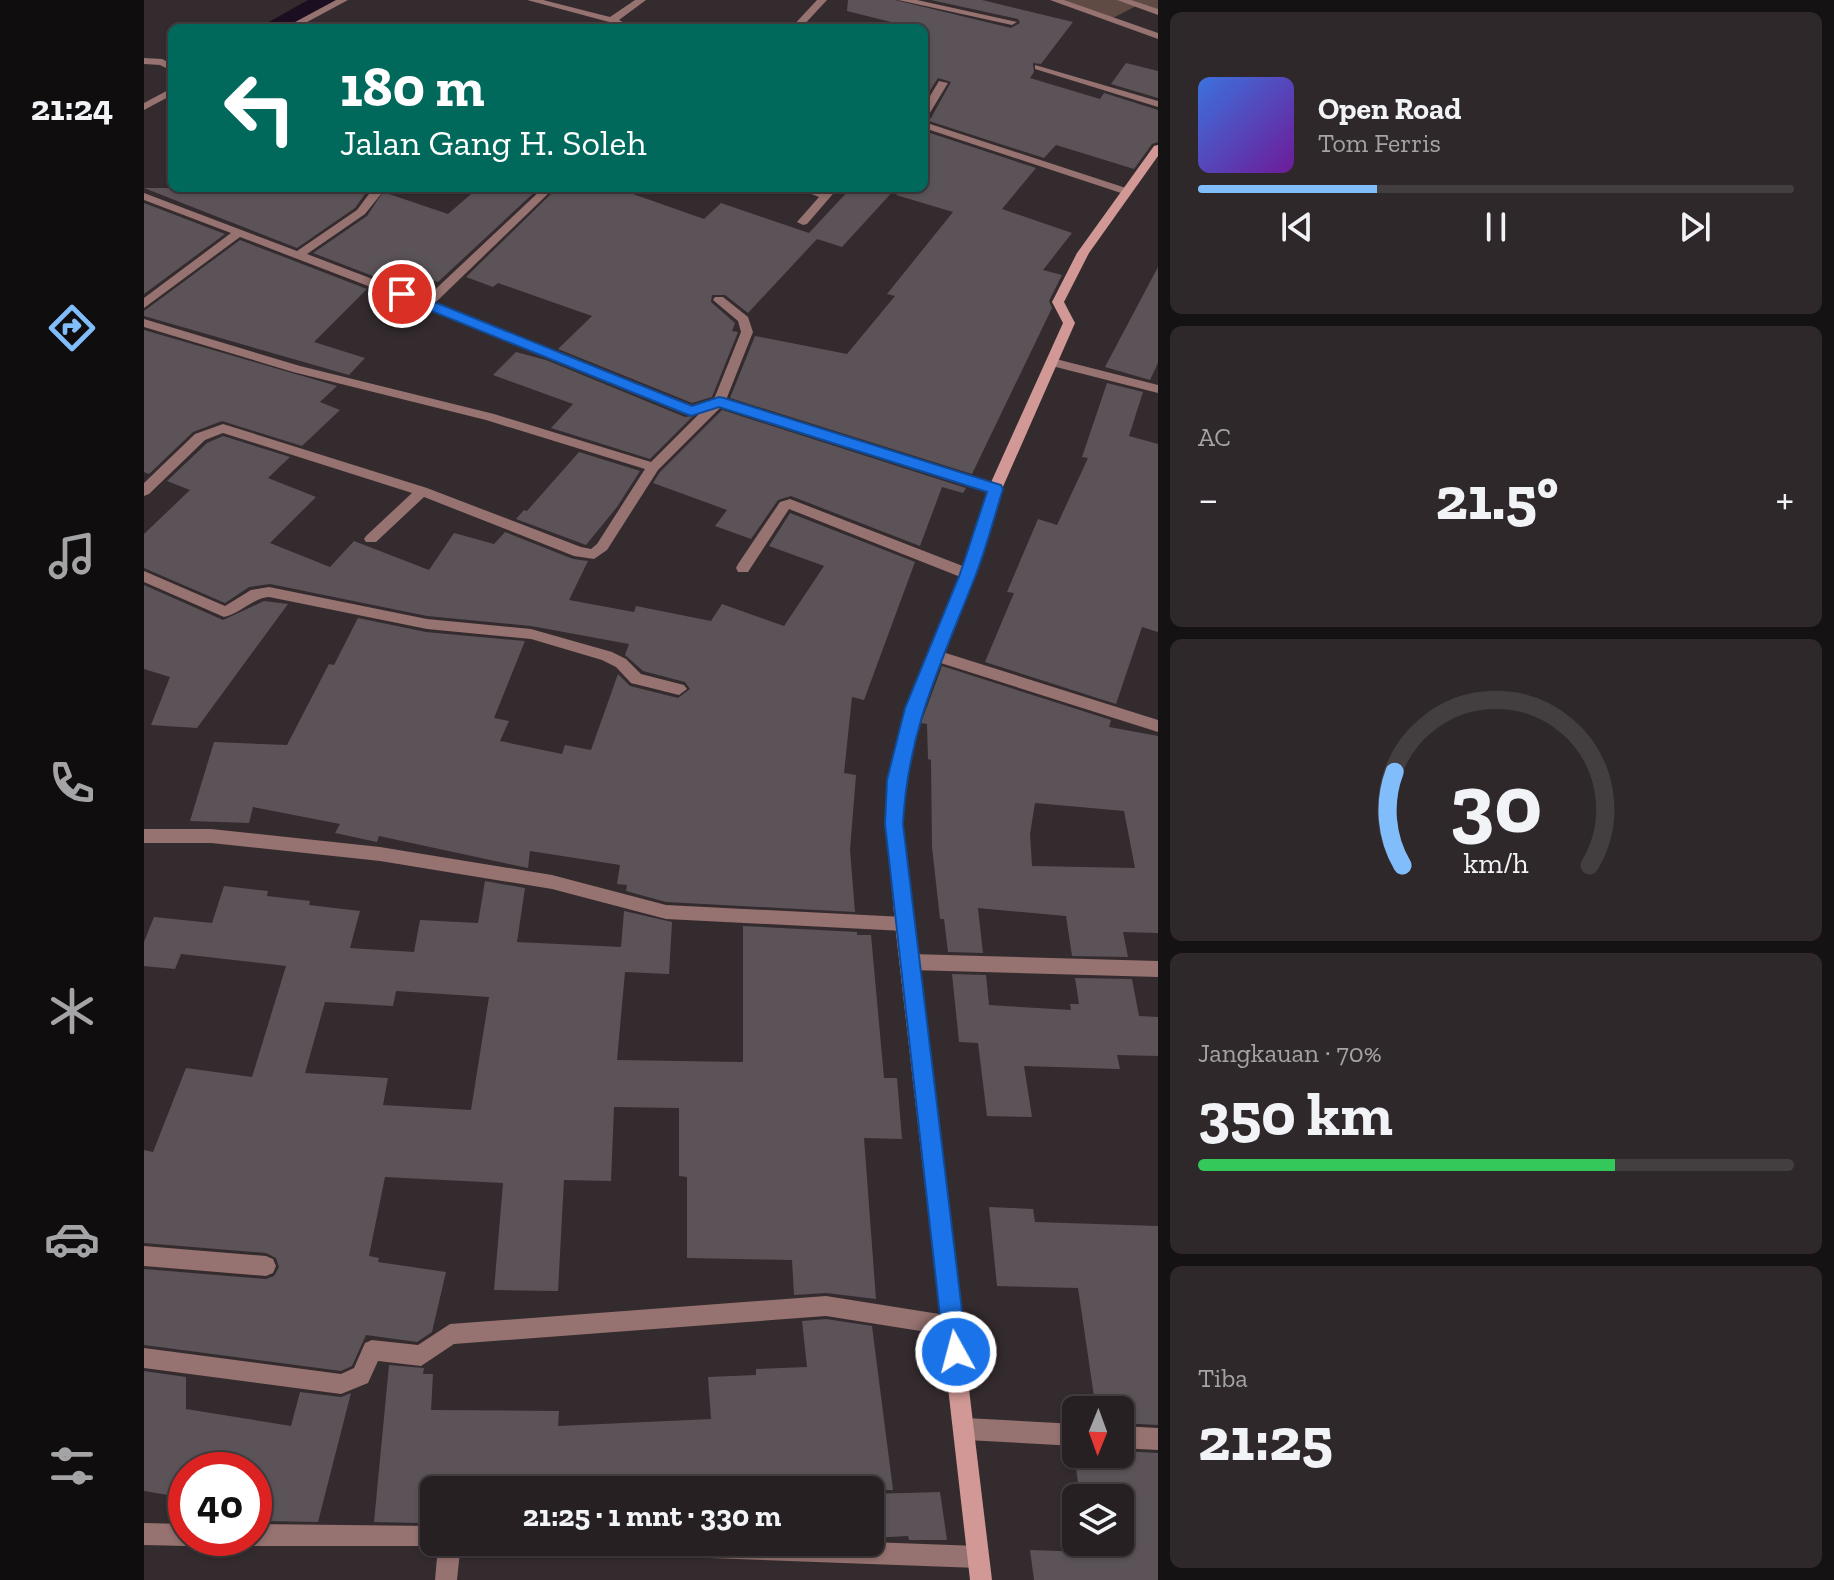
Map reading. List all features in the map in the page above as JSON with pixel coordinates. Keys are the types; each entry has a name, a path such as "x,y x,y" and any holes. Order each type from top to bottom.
{"street":[{"path":"297,24 343,0"},
{"path":"532,0 620,24"},
{"path":"612,20 641,0"},
{"path":"800,24 822,0"},
{"path":"903,0 1012,22"},
{"path":"1055,0 1158,36"},
{"path":"1122,0 1158,12"},
{"path":"1109,20 1138,5"},
{"path":"144,61 162,62 168,66"},
{"path":"1039,67 1158,104"},
{"path":"928,107 943,83"},
{"path":"144,107 168,93"},
{"path":"928,126 1125,191"},
{"path":"981,1580 966,1429 904,924 894,824 896,780 914,708 968,574 995,489 1069,323 1058,302 1083,253 1158,148"},
{"path":"300,254 361,212 374,192"},
{"path":"427,304 545,192"},
{"path":"803,222 830,192"},
{"path":"144,196 300,254 691,411 719,402 995,489"},
{"path":"144,304 239,232"},
{"path":"144,491 200,437 223,428 422,491 588,555 602,547 653,467 719,402 747,332 744,320 719,300"},
{"path":"144,323 297,369 489,417 653,467"},
{"path":"1052,362 1158,389"},
{"path":"371,539 422,491"},
{"path":"743,568 785,505 790,504 968,574"},
{"path":"144,576 224,612 235,610 261,591 427,624 531,634 607,656 621,663 636,679 679,689"},
{"path":"933,655 1158,726"},
{"path":"144,836 211,836 380,854 552,882 666,912 904,924"},
{"path":"911,962 1158,969"},
{"path":"144,1256 266,1266"},
{"path":"144,1358 341,1384 361,1376 372,1350 421,1356 450,1334 826,1306 952,1326"},
{"path":"966,1429 1062,1434"},
{"path":"1134,1438 1158,1439"},
{"path":"144,1534 168,1535"},
{"path":"272,1535 420,1537"},
{"path":"884,1554 978,1557"},
{"path":"446,1580 449,1556"}],"shaded area":[{"path":"308,0 343,0 297,24 265,24"},
{"path":"1055,0 1158,0 1158,12 1138,5 1109,20"}],"building":[{"path":"848,0 895,0 1011,28 1020,23 1018,19 931,0 982,0 1073,22 1041,64 1033,63 1034,72 1030,78 1100,99 1104,93 1158,110 1158,142 1152,144 1134,169 1056,145 1044,158 928,121 951,82 938,78 928,94 928,24 899,24 847,11"},
{"path":"1126,63 1158,71 1158,98 1111,84"},
{"path":"928,132 1036,168 1002,209 1072,233 1043,270 1062,275 1049,301 1052,308 972,474 730,398 755,336 847,354 895,296 887,294 953,212 896,195 899,192 928,192"},
{"path":"144,188 168,188 168,192 364,192 355,208 297,248"},
{"path":"383,192 448,214 473,192 535,192 438,282 387,269 378,278 313,253 367,216"},
{"path":"553,192 627,192 704,219 721,203 809,233 847,192 892,192 842,247 817,239 748,313 725,295 712,295 711,302 735,323 732,331 738,332 712,397 692,403 558,349 592,316 498,283 493,287 466,277"},
{"path":"144,203 225,234 144,294"},
{"path":"240,240 367,289 314,342 365,358 349,375 144,316 144,311"},
{"path":"1158,267 1158,363 1150,380 1105,367"},
{"path":"144,330 337,386 320,402 340,410 302,446 222,421 193,432 149,474 144,472"},
{"path":"516,352 546,360 685,417 693,416 650,459 551,428 573,404 493,375"},
{"path":"1107,383 1143,392 1129,436 1158,444 1158,632 1142,627 1116,704 985,662 1014,593 1007,592 1038,519 1057,525 1088,458 1082,457"},
{"path":"722,410 966,488 963,493 942,487 920,546 791,496 778,500 751,539 715,526 727,510 653,483 660,472"},
{"path":"223,436 290,457 268,478 316,497 270,543 330,567 354,541 429,570 454,533 494,544 505,532 573,559 588,561 569,600 634,612 636,606 711,621 722,604 784,626 824,566 769,546 790,513 915,562 864,700 852,697 844,773 856,775 850,850 855,912 666,902 626,891 627,885 617,884 620,865 530,851 528,868 379,836 377,842 335,833 340,824 253,807 249,823 190,821 214,742 287,745 329,664 334,665 358,618 426,632 525,641 494,718 509,721 500,741 562,754 565,745 591,750 618,674 630,686 678,698 690,689 685,682 643,671 625,655 629,644 531,626 427,616 270,584 249,587 225,603 144,568 144,534 190,490 167,481 207,443"},
{"path":"579,452 640,471 617,507 586,545 516,519 524,510 527,511"},
{"path":"144,585 223,620 264,601 288,604 197,728 151,725 170,677 144,669"},
{"path":"942,666 1111,720 1109,727 1158,736 1158,933 1123,932 1128,957 1072,956 1066,916 978,908 983,953 948,952 944,919 940,919 932,847 931,760 928,759 927,724 921,723","holes":["1035,803 1124,811 1135,868 1032,866 1030,834"]},
{"path":"485,881 525,888 517,942 621,947 624,911 672,922 669,974 625,972 617,1060 743,1062 743,926 871,935 884,1078 897,1078 902,1139 864,1138 876,1299 826,1293 794,1295 792,1260 687,1258 687,1177 679,1176 679,1108 614,1107 611,1181 564,1180 558,1291 494,1290 503,1183 385,1177 369,1256 379,1258 378,1262 446,1272 432,1332 417,1342 366,1335 352,1366 341,1371 144,1345 144,1269 266,1279 274,1276 279,1267 276,1258 266,1253 144,1243 144,1150 153,1152 186,1068 252,1077 286,966 181,954 175,969 144,966 144,942 154,917 212,923 224,886 268,891 267,896 310,901 309,905 360,911 350,948 414,952 420,920 478,923","holes":["396,991 489,997 471,1110 383,1105 388,1078 305,1073 325,1002 393,1006"]},
{"path":"952,974 986,975 989,1005 1071,1010 1070,1004 1079,1004 1075,978 1132,979 1139,1016 1158,1017 1158,1056 1117,1055 1120,1069 1024,1066 1032,1117 987,1116 978,1043 959,1042"},
{"path":"989,1207 1033,1209 1035,1222 1158,1226 1158,1425 1134,1424 1134,1396 1094,1396 1078,1288 997,1286"},
{"path":"826,1319 872,1326 893,1490 884,1490 884,1476 420,1476 420,1523 374,1522 389,1365 424,1368 423,1374 433,1374 431,1410 559,1411 558,1426 711,1419 708,1377 756,1375 756,1369 807,1367 802,1321"},
{"path":"144,1371 186,1377 186,1409 291,1426 300,1392 341,1397 351,1393 318,1522 272,1521 272,1452 168,1452 168,1495 144,1491"},
{"path":"1134,1452 1158,1453 1158,1580 1034,1580 1030,1550 1062,1551 1062,1556 1134,1556 1134,1484 1078,1484 1076,1468 1134,1468"},
{"path":"940,1492 947,1540 884,1537 884,1494"}],"route":[{"path":"402,294 691,411 719,402 995,489 968,574 914,708 896,780 894,824 956,1352"}]}
